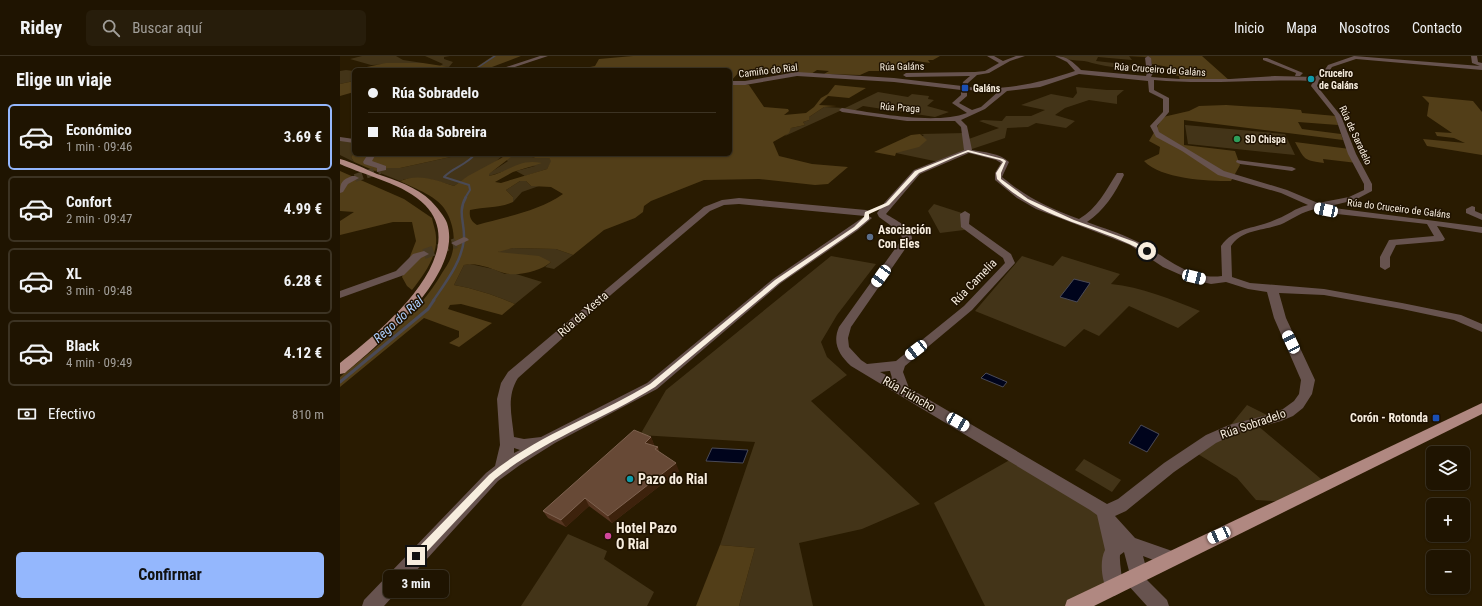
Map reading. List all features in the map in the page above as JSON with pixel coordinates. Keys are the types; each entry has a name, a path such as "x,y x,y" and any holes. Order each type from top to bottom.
{"main road":[{"path":"340,161 352,168 410,191 427,202 438,213 443,226 444,251 438,267 411,304 368,348 340,370"},
{"path":"1074,606 1169,558 1255,519 1482,408"}],"street":[{"path":"506,68 545,56"},
{"path":"990,56 1004,63"},
{"name":"Rúa Galáns","path":"853,77 975,74 987,72 1020,56"},
{"path":"1058,56 1069,61 1080,72"},
{"path":"1358,56 1395,58 1482,67"},
{"path":"1315,80 1326,72 1333,64 1361,56"},
{"path":"1474,56 1475,62 1482,67"},
{"path":"1148,58 1150,73 1148,79"},
{"name":"Rúa Cruceiro de Galáns","path":"1256,59 1300,78"},
{"path":"1265,59 1300,73 1297,75 1300,78"},
{"name":"Rúa Cruceiro de Galáns","path":"833,77 853,77 964,88 1005,89 1031,87 1080,72 1148,79 1219,81 1300,78 1315,80"},
{"name":"Camiño do Rial","path":"732,82 745,83 797,74 833,77"},
{"path":"972,113 955,102 964,96 964,83 975,74"},
{"name":"Rúa do Cruceiro de Galáns","path":"1148,79 1152,84 1151,91 1166,98 1166,112 1153,126 1155,133 1185,150 1216,171 1233,178 1294,193 1315,207 1363,215 1430,222 1482,230"},
{"name":"Rúa de Saradelo","path":"1227,279 1226,246 1228,242 1242,232 1282,220 1297,211 1364,194 1369,188 1365,176 1346,142 1338,116 1314,86 1315,80"},
{"name":"Rúa Praga","path":"842,110 907,119 957,119 983,108 1005,89"},
{"path":"957,119 964,126 968,151"},
{"path":"340,138 352,141"},
{"path":"374,604 416,556 492,477 502,469 545,441 633,398 652,386 777,281 888,204 917,172 968,151 1001,159 1005,162 998,173 999,179 1026,200 1078,223 1140,247 1184,274 1211,281 1227,279 1248,286 1324,292 1432,311 1457,317 1482,328"},
{"path":"371,156 367,162 383,168 380,170"},
{"path":"1233,178 1239,158 1292,169"},
{"path":"1078,223 1092,214 1112,190 1120,175"},
{"path":"340,190 344,182 355,178"},
{"name":"Rúa da Xesta","path":"502,469 508,441 503,398 504,391 513,375 608,292 707,210 722,203 739,201 874,215"},
{"path":"1472,209 1469,211 1482,217"},
{"name":"Rúa Camelia","path":"891,370 968,308 1010,263 1007,256 964,225 965,214"},
{"name":"Rúa Fiúncho","path":"874,215 905,231 908,234 907,239 848,322 841,337 842,348 845,353 864,368 891,370 903,390 1096,505 1130,543 1135,553 1136,576"},
{"path":"1385,267 1385,257 1392,242 1440,238 1430,222"},
{"path":"340,295 400,273 417,256 424,254"},
{"name":"Rúa Sobradelo","path":"1105,515 1122,506 1137,492 1211,439 1225,432 1256,424 1287,413 1296,408 1304,400 1308,391 1308,380 1280,318 1279,309 1271,289"},
{"path":"508,441 524,444 545,441"},
{"path":"1105,515 1113,549 1110,571 1114,587"},
{"path":"1113,549 1119,544 1130,543 1169,558"},
{"path":"1136,576 1160,606"}],"shaded area":[{"path":"362,56 396,56 403,60 423,63 371,65 350,59"},
{"path":"425,56 450,56 444,57 444,59 453,62 449,67 440,66 443,64"},
{"path":"493,56 521,56 489,68 475,68"},
{"path":"633,56 940,56 933,60 928,60 930,63 910,60 893,71 869,71 860,75 824,74 829,71 817,70 811,74 739,72 732,80 732,68 549,68 595,66 599,59"},
{"path":"1125,56 1202,56 1230,81 1180,81 1179,76 1166,73 1174,68 1152,64 1150,57"},
{"path":"1129,56 1132,60 1098,57 1096,61 1132,65 1131,69 1060,57"},
{"path":"386,63 423,63 449,67 448,68 362,68"},
{"path":"340,71 352,71 352,81 340,84"},
{"path":"352,81 352,93 340,96 340,84"},
{"path":"732,81 749,85 764,107 788,109 789,111 784,115 806,113 814,107 821,98 828,94 835,85 866,88 849,98 828,96 819,105 837,106 824,107 809,117 809,120 803,122 805,125 791,128 789,133 773,142 779,156 812,164 848,167 828,184 815,185 759,179 704,180 651,201 644,206 643,212 635,218 604,230 573,255 556,249 513,248 498,252 539,256 551,262 541,268 522,274 509,274 474,264 464,265 454,285 470,288 515,304 502,315 461,304 450,305 448,309 492,323 459,347 449,343 459,337 459,331 424,318 340,387 340,377 396,330 421,303 447,265 453,252 453,229 443,207 433,198 400,181 421,177 454,186 468,176 505,156 511,157 489,174 489,176 526,162 542,163 513,172 495,182 501,183 547,169 551,161 549,158 535,158 530,156 732,156","holes":["520,181 526,181 531,186 551,187 563,194 554,200 533,209 477,225 470,217 470,210 497,207 513,202 513,197 506,190"]},
{"path":"1076,87 1124,90 1117,96 1117,104 1089,100 1065,108 1055,115 1075,121 1066,128 1036,123 1028,127 1007,128 1005,138 939,162 896,153 924,135 920,134 965,133 966,140 999,128 979,121 1002,121 1006,116 1031,116 1045,110 1021,105 1051,94 1073,98 1077,93"},
{"path":"878,92 908,97 912,94 929,96 928,99 934,100 927,106 949,112 935,117 863,106 854,111 842,110 785,136 791,128 805,125 803,122 809,120 809,117 824,107 845,108"},
{"path":"1422,96 1473,101 1482,112 1482,155 1427,146 1423,139 1465,143 1454,138 1437,136 1435,132 1452,133 1427,116 1429,103"},
{"path":"1226,105 1292,109 1301,110 1302,113 1336,116 1338,125 1298,122 1302,129 1341,134 1343,140 1184,120 1184,145 1235,151 1240,165 1231,181 1184,178 1161,172 1144,161 1159,154 1160,147 1149,141 1163,117 1189,111 1199,106"},
{"name":"SD Chispa","path":"1185,125 1285,134 1295,155 1188,144"},
{"path":"920,134 927,140 919,147 896,153 895,156 874,152 911,135"},
{"path":"340,139 352,141 351,157 354,162 340,155"},
{"path":"1295,142 1350,149 1357,163 1323,159 1324,163 1308,160 1303,156"},
{"path":"352,156 455,156 400,168 388,168 375,171 354,162 351,157"},
{"path":"455,156 530,156 535,158 549,158 552,161 547,169 525,176 516,171 535,166 505,171 489,176 488,174 508,161 501,157 491,165 454,186 434,180 420,178 400,181 375,171 383,168 400,168"},
{"path":"340,171 404,199 432,218 436,235 435,251 425,272 412,290 407,286 402,277 416,241 412,222 393,222 340,235 340,221 354,212 340,211"},
{"path":"520,181 526,181 531,186 539,186 522,192 513,202 513,197 506,190"},
{"path":"934,204 965,214 967,227 964,230 940,233 928,211"},
{"path":"513,248 556,249 573,255 554,269 545,267 551,262 498,253 500,250"},
{"path":"831,256 876,264 837,315 821,342 827,357 847,375 811,401 920,504 862,529 799,543 813,606 739,606 755,548 720,545 755,442 640,435 666,390"},
{"path":"1022,256 1053,266 1062,256 1120,274 1111,284 1145,291 1200,311 1178,328 1129,306 1099,336 1084,329 1065,347 975,311"},
{"path":"470,264 493,269 505,274 516,274 542,282 515,304 470,288 454,285 464,265"},
{"path":"1247,405 1273,418 1257,425 1327,484 1288,502 1256,500 1237,478 1193,451 1225,432"},
{"path":"1015,457 1096,505 1114,587 1074,606 985,606 934,503"},
{"path":"1084,459 1121,480 1112,492 1075,470"},
{"path":"568,534 607,551 604,559 654,592 647,606 521,606"},
{"path":"720,545 755,548 739,606 696,606"}],"water":[{"path":"1074,279 1090,283 1077,302 1060,297"},
{"path":"986,373 1007,382 1003,387 981,378"},
{"path":"1141,425 1159,434 1147,452 1129,443"},
{"path":"712,448 748,450 743,463 706,461"}],"building":[{"name":"Pazo do Rial","path":"634,430 651,437 645,443 658,447 655,449 676,463 608,516 585,498 561,520 543,511"}],"waterway":[{"name":"Rego do Rial","path":"477,68 495,56"},
{"name":"Rego do Rial","path":"465,198 470,190 469,185 444,177 474,156"},
{"name":"Rego do Rial","path":"433,301 448,280 463,248 464,233 462,208 466,197"},
{"name":"Rego do Rial","path":"340,382 428,309 434,300"}],"tunnel":[{"path":"355,178 380,170"},
{"path":"424,254 456,243"}],"place":[{"name":"Cruceiro de Galáns","path":"1311,79"},
{"name":"Galáns","path":"965,88"},
{"name":"SD Chispa","path":"1237,139"},
{"name":"Asociación Con Eles","path":"870,237"},
{"name":"Corón - Rotonda","path":"1436,418"},
{"name":"Pazo do Rial","path":"630,479"},
{"name":"Hotel Pazo O Rial","path":"608,536"}],"route":[{"path":"416,556 492,477 502,469 545,441 644,392 670,372 777,281 855,228 867,218 866,213 888,204 917,172 968,151 1001,159 1005,162 1004,166 998,173 998,178 1026,200 1048,211 1133,243 1147,251"}]}
